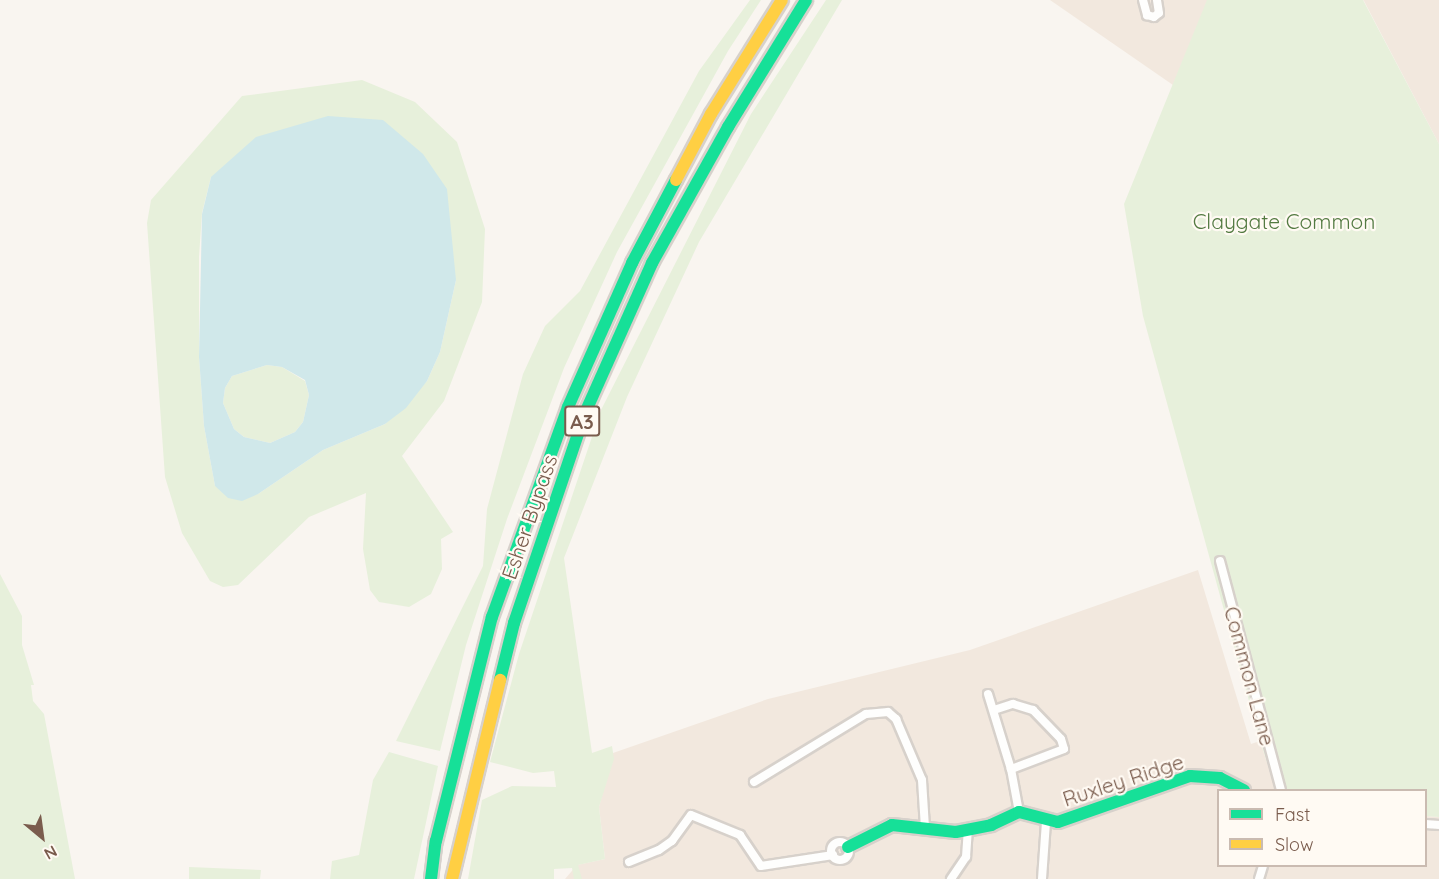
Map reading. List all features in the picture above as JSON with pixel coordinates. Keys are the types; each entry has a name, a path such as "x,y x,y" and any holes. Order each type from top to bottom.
{"main road":[{"name":"Esher Bypass","path":"431,879 436,841 492,617 568,407 632,263 711,114 782,0"},
{"name":"Esher Bypass","path":"452,879 514,623 585,413 652,263 728,127 806,0"},
{"name":"Ruxley Ridge","path":"1019,812 1046,822 1058,822 1190,776 1220,778 1242,789"},
{"path":"848,847 892,825 969,830 1019,812"}],"street":[{"path":"1143,0 1147,15 1154,17 1160,13 1157,0"},
{"name":"Common Lane","path":"1220,561 1281,789"},
{"path":"988,694 1011,769 1019,812"},
{"path":"994,710 1013,704 1033,711 1061,739 1064,749 1011,769"},
{"path":"754,782 866,714 888,712 896,719 922,780 925,828"},
{"path":"629,862 659,850 672,840 691,815 740,835 761,866 833,855 839,859 846,858 848,847"},
{"name":"Ruxley Ridge","path":"1042,879 1046,822"},
{"path":"951,879 966,857 969,830"}],"shaded area":[{"path":"1050,0 1208,0 1173,85"},
{"path":"1439,0 1439,144 1364,1"},
{"path":"1198,570 1251,744 1260,741 1276,789 1217,789 1217,867 1427,867 1427,816 1439,817 1439,879 565,879 577,865 605,859 599,807 613,753 768,699 970,650"}],"green space":[{"path":"750,0 761,0 728,51 617,252 564,368 507,519 466,645 440,751 396,741 483,566 487,509 523,374 545,326 580,291 699,71"},
{"path":"826,0 842,0 699,242 627,397 564,558 592,753 612,746 614,759 599,807 605,859 578,865 582,879 574,879 572,868 554,869 554,879 468,879 482,800 512,786 556,787 554,771 533,773 490,762 519,654 601,410 751,114"},
{"name":"Claygate Common","path":"1207,0 1363,0 1439,144 1439,817 1427,816 1427,789 1276,789 1260,741 1143,316 1124,204"},
{"path":"362,80 415,102 457,142 485,229 482,302 444,401 402,456 453,532 441,539 442,569 431,594 409,607 379,602 370,590 363,549 366,493 309,517 238,585 223,587 210,581 182,533 165,477 147,223 151,200 242,96","holes":["211,177 456,280 440,352 427,381 385,424 323,450 258,494 215,486 204,426 199,357 199,257 202,213"]},
{"path":"267,365 282,367 305,381 309,395 303,422 295,432 270,443 244,437 234,429 223,403 225,388 232,376"},
{"path":"0,574 22,616 22,645 34,685 31,685 33,701 44,714 75,879 0,879"},
{"path":"389,752 438,766 414,879 330,879 332,861 359,855 373,780"},
{"path":"189,867 261,870 260,879 189,879"}],"water":[{"path":"328,116 383,120 423,154 447,189 456,280 440,352 427,381 406,408 385,424 323,450 258,494 242,501 228,498 215,486 204,426 199,357 202,214 211,177 256,137","holes":["267,365 282,367 305,380 309,395 303,422 295,432 270,443 244,437 234,429 223,403 225,388 232,376"]}],"traffic: fast":[{"path":"500,680 514,623 585,413 652,263 728,127 806,0"},
{"path":"431,879 436,841 492,617 568,407 632,263 676,180"},
{"path":"848,847 892,825 956,832 991,825 1019,812 1058,822 1190,776 1220,778 1242,789"}],"traffic: slow":[{"path":"676,180 711,114 782,0"},
{"path":"452,879 500,680"}]}
